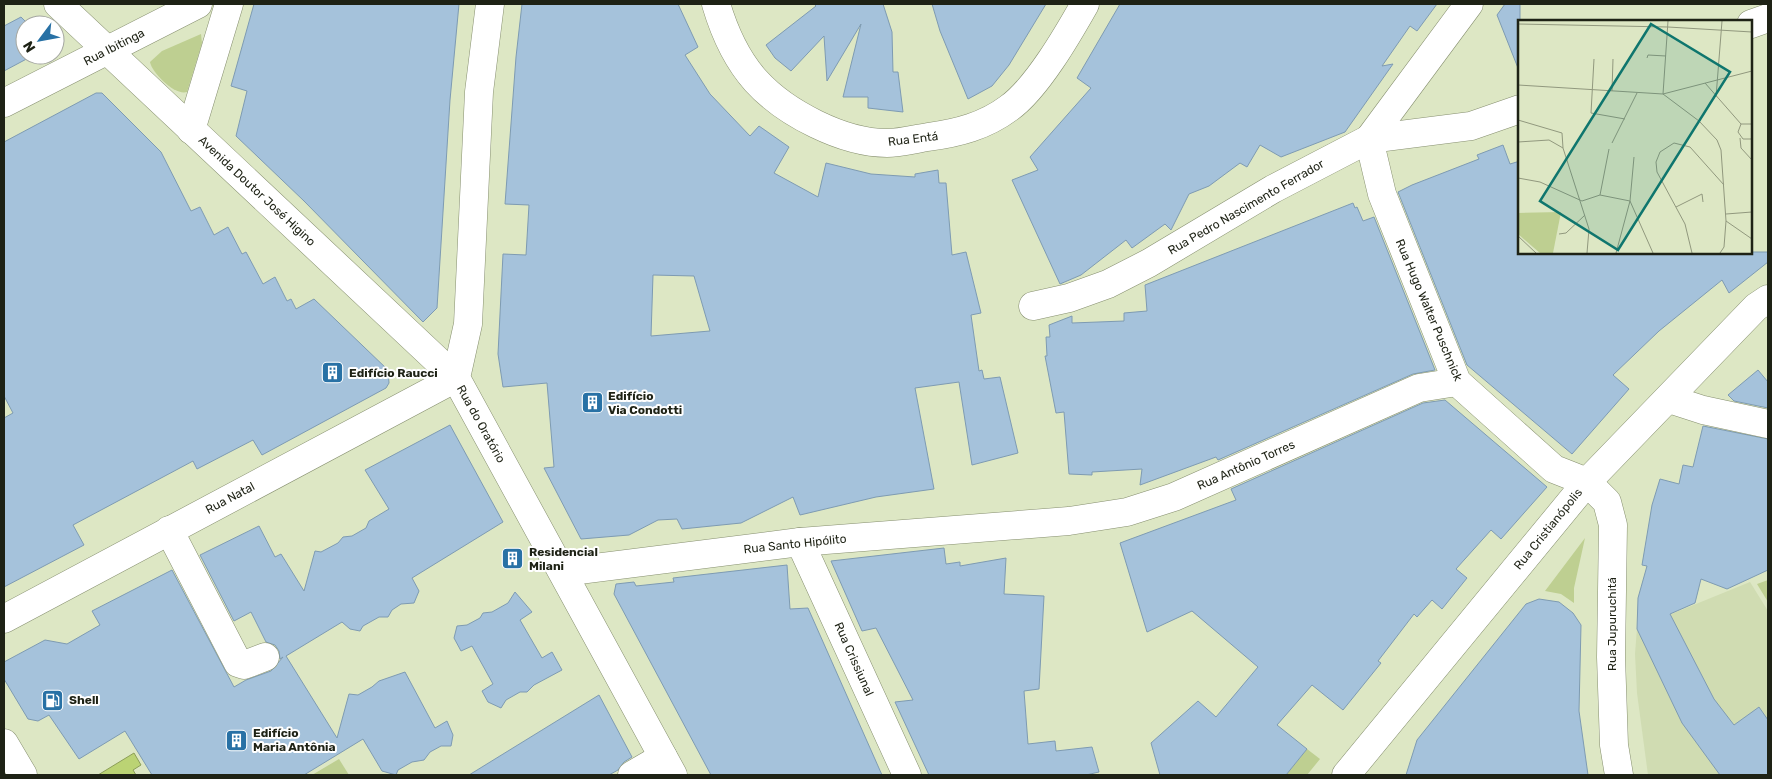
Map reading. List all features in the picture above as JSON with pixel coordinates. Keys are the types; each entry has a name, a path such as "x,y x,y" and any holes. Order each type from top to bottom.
{"street":[{"name":"Avenida Doutor José Higino","path":"58,4 456,378"},
{"name":"Rua Ibitinga","path":"4,103 198,4"},
{"path":"192,130 229,4"},
{"name":"Rua do Oratório","path":"490,4 479,92 468,324 456,378 668,766"},
{"name":"Rua Entá","path":"716,4 735,51 757,81 790,109 837,135 887,143 950,134 975,128 1010,108 1040,75 1085,4"},
{"path":"1369,139 1469,4"},
{"path":"1752,24 1768,18"},
{"name":"Rua Pedro Nascimento Ferrador","path":"1033,306 1069,298 1149,263 1273,189 1369,139 1471,126 1518,109"},
{"name":"Rua Hugo Walter Puschnick","path":"1369,139 1382,194 1456,382 1554,469 1587,482"},
{"name":"Rua Cristianópolis","path":"1346,775 1587,482 1756,307 1768,299"},
{"name":"Rua Natal","path":"4,619 456,378"},
{"name":"Rua Antônio Torres","path":"1029,524 1127,512 1174,498 1419,388 1456,382"},
{"path":"1668,399 1703,410 1768,424"},
{"name":"Rua Jupuruchitá","path":"1587,482 1607,502 1613,525 1611,657 1614,744 1619,775"},
{"name":"Rua Santo Hipólito","path":"563,572 800,542 1029,524"},
{"path":"169,530 238,663 244,665 265,657"},
{"name":"Rua Crissiunal","path":"800,542 907,775"},
{"path":"4,743 23,775"},
{"path":"632,775 668,766"}],"shaded area":[{"path":"201,34 202,43 187,92 176,91 159,77 150,62 162,51"},
{"path":"1585,538 1574,588 1574,603 1561,594 1545,591"},
{"path":"1768,580 1768,602 1757,584"},
{"path":"1750,582 1768,611 1768,775 1648,775 1637,693 1635,654 1637,628"},
{"path":"1307,749 1320,759 1307,775 1286,775"},
{"path":"134,753 141,765 133,770 136,775 98,775"},
{"path":"339,759 349,775 312,775"}],"building":[{"path":"254,4 459,4 450,100 437,308 423,322 304,201 236,136 247,91 231,86"},
{"path":"522,4 678,4 698,47 685,55 710,94 750,136 759,126 789,147 774,173 818,197 826,163 871,174 915,177 915,174 938,170 939,183 946,183 952,255 966,252 981,313 971,315 979,371 982,370 984,379 1000,377 1018,453 972,465 959,382 915,388 934,489 876,497 800,515 793,497 741,523 682,529 677,519 658,520 629,535 581,539 544,468 554,467 547,383 503,387 498,354 503,254 526,255 529,205 505,204","holes":["653,275 694,276 710,331 651,336"]},
{"path":"814,4 883,4 892,32 893,72 898,72 903,112 868,108 868,97 843,97 861,24 827,81 824,36 791,71 775,58 766,45 816,6"},
{"path":"932,4 1046,4 1009,65 992,86 968,99 940,31"},
{"path":"1120,4 1437,4 1417,31 1410,26 1382,66 1393,64 1345,132 1281,157 1260,145 1247,167 1240,163 1209,186 1189,194 1171,230 1165,224 1132,248 1126,240 1081,275 1060,284 1012,180 1038,170 1030,157 1091,88 1077,78"},
{"path":"1505,4 1520,4 1518,68 1497,15"},
{"path":"15,20 15,65 4,71 4,26"},
{"path":"96,93 102,93 161,152 191,211 200,207 214,235 228,227 242,254 246,252 263,284 275,277 287,301 291,299 296,309 314,299 388,370 389,383 386,388 262,455 253,440 197,469 193,461 73,525 84,545 4,587 4,418 13,413 4,396 4,142"},
{"path":"1503,145 1510,164 1518,162 1518,254 1752,254 1752,252 1768,252 1768,262 1729,293 1722,280 1659,331 1613,375 1629,389 1572,454 1467,365 1398,192 1479,159 1477,155"},
{"path":"1353,203 1355,208 1357,207 1363,221 1374,217 1435,370 1413,374 1218,460 1216,457 1140,485 1142,469 1092,472 1092,475 1069,474 1064,412 1056,413 1045,356 1047,356 1046,337 1050,337 1049,325 1072,316 1072,323 1124,321 1124,313 1147,311 1145,285"},
{"path":"1758,370 1768,382 1768,408 1734,401 1728,395"},
{"path":"1445,400 1547,487 1501,539 1491,530 1456,569 1467,578 1442,609 1432,600 1417,617 1414,614 1378,661 1381,663 1343,710 1312,685 1277,725 1307,749 1286,775 1160,775 1151,743 1198,701 1216,717 1258,667 1192,611 1147,632 1120,543 1236,500 1231,489 1423,403"},
{"path":"450,425 503,522 412,578 419,591 414,603 401,604 392,610 388,617 379,617 363,626 360,631 350,629 342,622 286,656 337,738 349,694 358,695 379,681 405,672 435,728 447,721 453,735 451,746 441,746 430,752 424,760 412,762 398,770 396,775 382,771 363,739 304,775 152,775 125,731 79,759 49,715 38,721 28,719 4,679 4,662 45,640 67,644 100,625 92,611 172,570 234,687 246,680 271,671 283,657 280,659 279,651 275,645 266,642 251,612 234,621 200,555 259,526 275,557 281,554 304,591 315,551 321,552 338,543 343,537 352,536 366,528 369,521 389,509 365,470"},
{"path":"1703,426 1768,439 1768,570 1727,589 1701,579 1695,603 1670,614 1714,699 1734,725 1759,707 1768,720 1768,775 1720,775 1682,723 1637,629 1638,598 1647,566 1642,565 1652,505 1660,479 1679,484 1683,465 1693,467"},
{"path":"944,548 946,564 960,562 960,566 1006,558 1004,594 1044,596 1039,689 1024,691 1028,744 1055,741 1056,751 1092,747 1099,772 1086,775 929,775 895,702 913,700 876,628 862,631 831,561"},
{"path":"787,565 790,609 808,608 882,775 711,775 614,594 616,584 634,582 636,586 674,582 673,578"},
{"path":"515,592 532,612 520,620 542,658 552,652 562,670 534,685 527,692 520,692 506,700 501,708 488,702 482,691 493,684 472,646 461,651 454,638 457,626 467,625 480,618 483,613 492,612 508,603"},
{"path":"1539,599 1559,602 1573,613 1581,625 1579,711 1588,775 1406,775 1417,740 1526,604"},
{"path":"599,695 632,757 624,762 618,770 609,775 469,775"}],"place":[{"name":"Edifício Raucci","path":"333,373"},
{"name":"Edifício Via Condotti","path":"592,403"},
{"name":"Residencial Milani","path":"513,559"},
{"name":"Shell","path":"53,700"},
{"name":"Edifício Maria Antônia","path":"237,740"}]}
